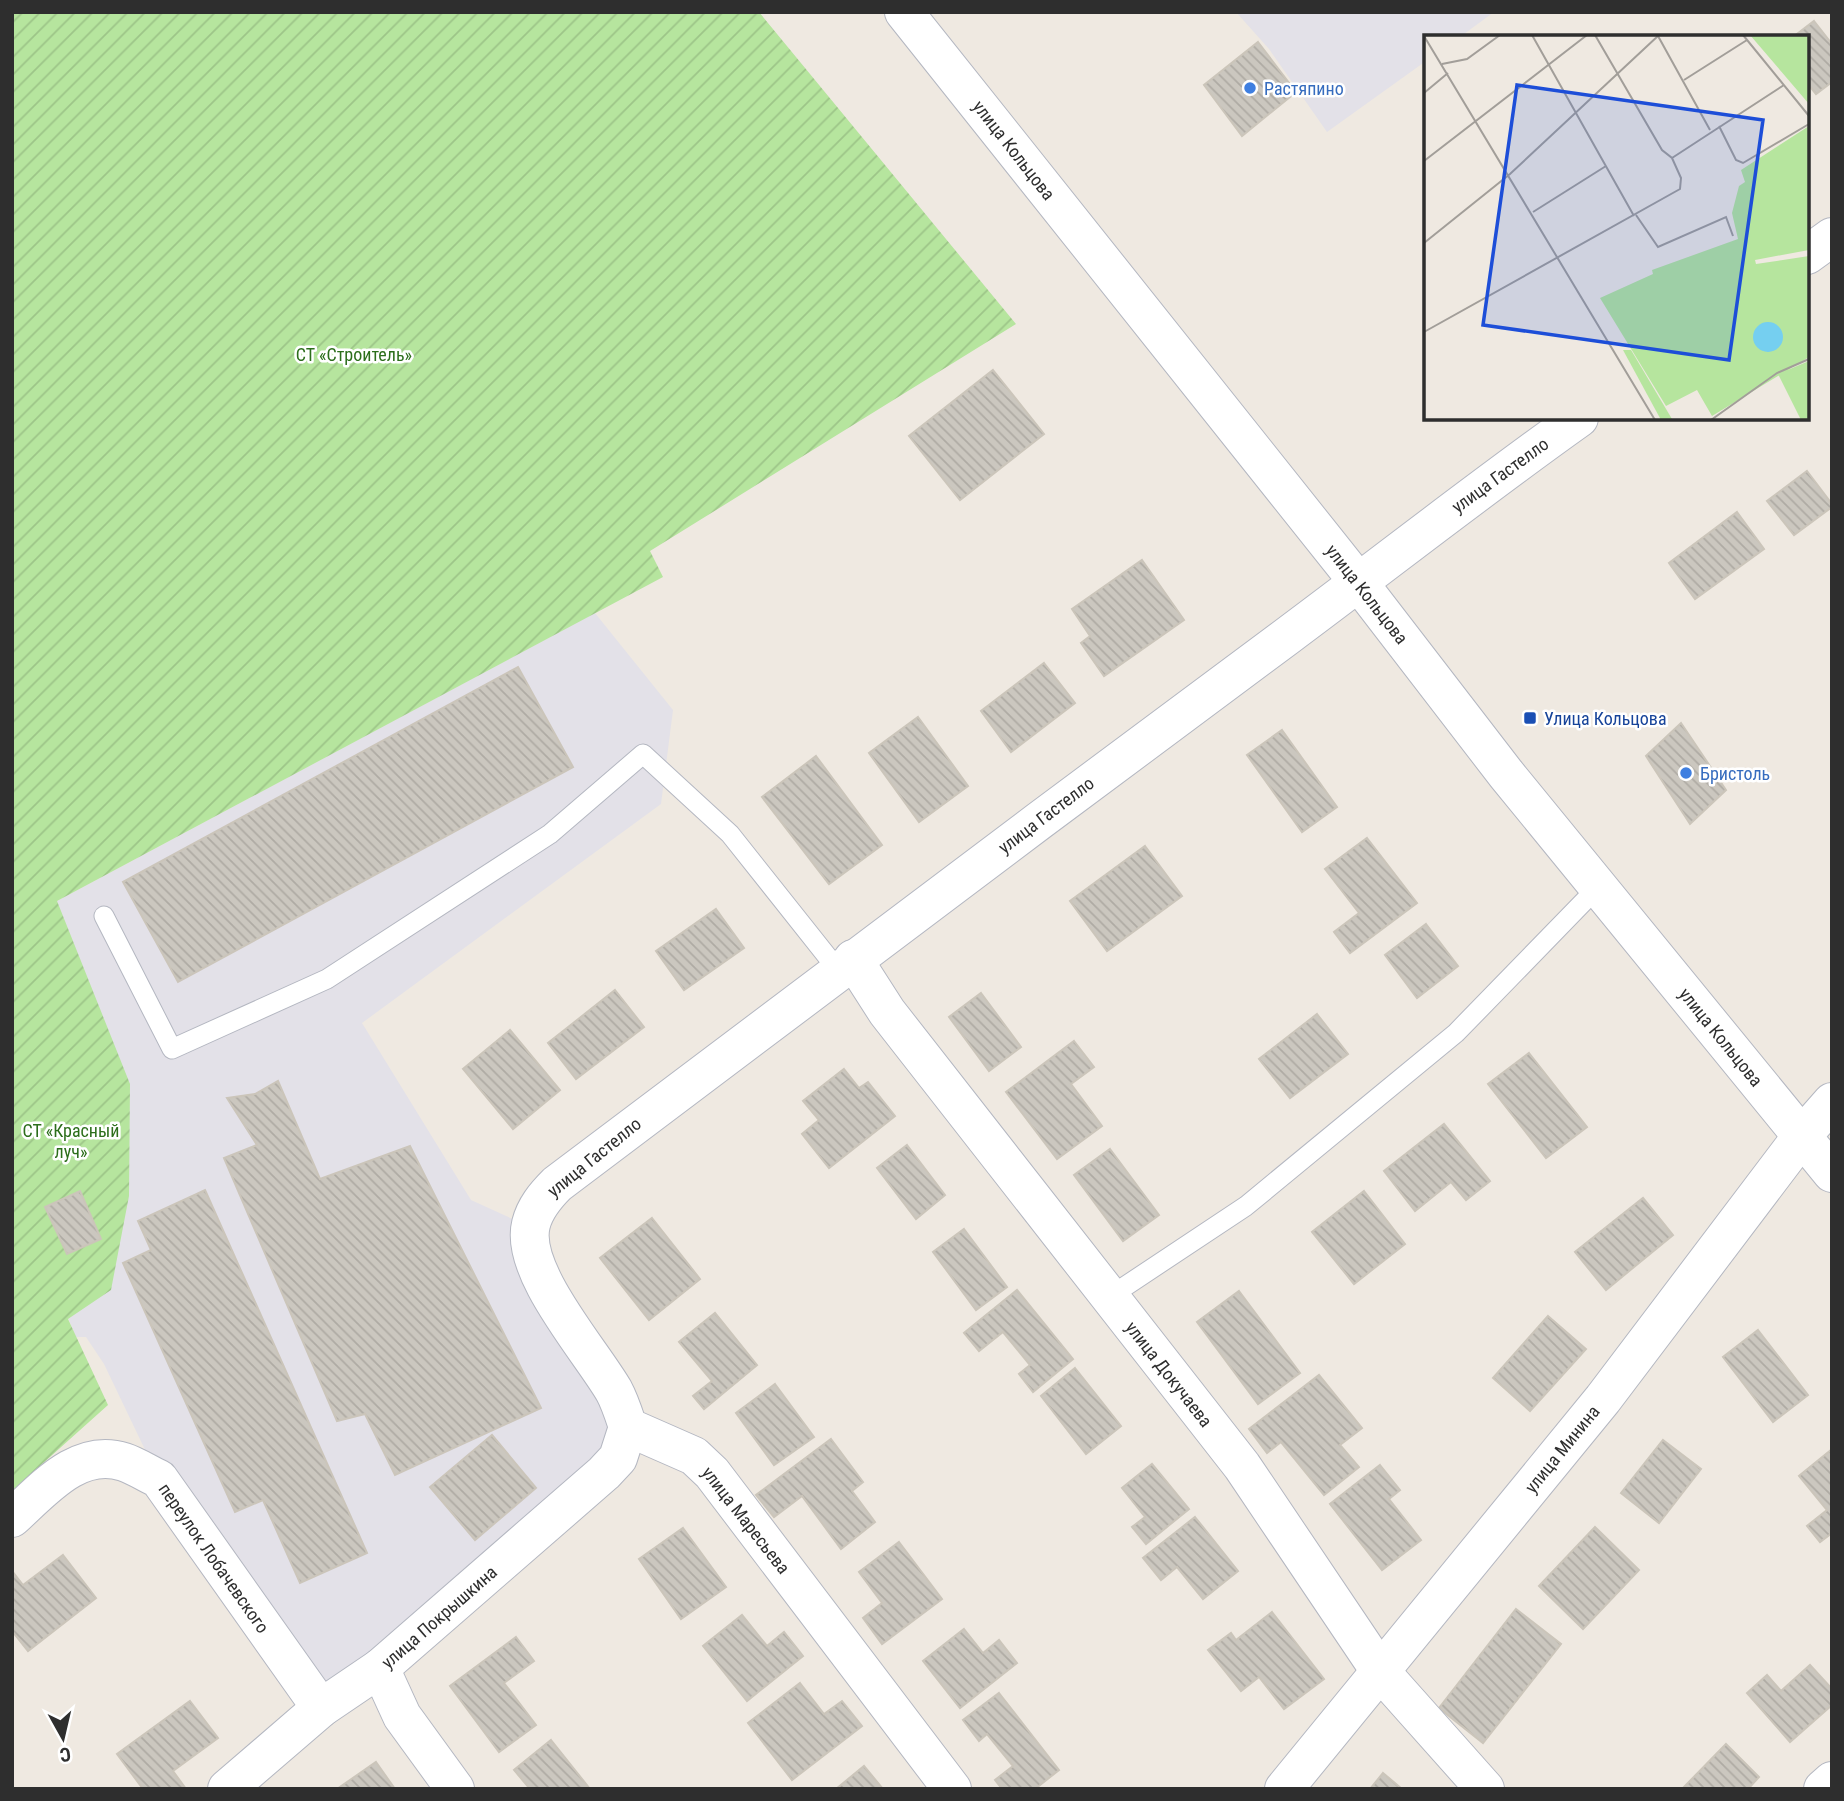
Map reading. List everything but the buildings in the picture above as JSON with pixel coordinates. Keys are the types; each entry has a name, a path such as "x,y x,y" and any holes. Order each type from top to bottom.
{"street":[{"name":"улица Кольцова","path":"904,12 1359,583 1506,774 1832,1173"},
{"path":"1809,254 1832,237"},
{"name":"улица Гастелло","path":"628,1427 616,1393 542,1283 532,1256 530,1227 539,1203 556,1184 845,965 1359,583 1473,494 1576,420"},
{"name":"улица Докучаева","path":"845,965 887,1012 1242,1466 1380,1671 1485,1789"},
{"name":"улица Минина","path":"1284,1789 1603,1399 1802,1136 1832,1102"},
{"name":"улица Покрышкина","path":"227,1789 321,1708 380,1668 604,1473 618,1458 628,1427"},
{"name":"улица Маресьева","path":"628,1427 694,1456 712,1474 952,1789"},
{"name":"переулок Лобачевского","path":"12,1518 64,1471 100,1458 125,1462 159,1479 321,1708"},
{"path":"380,1668 402,1716 455,1789"},
{"path":"1823,1789 1832,1781"}],"lane":[{"path":"104,916 172,1049 327,979 550,834 643,754 730,834 845,965"},
{"path":"1109,1297 1246,1206 1456,1033 1598,887"}],"shaded area":[{"path":"1236,12 1494,12 1463,35 1424,35 1424,62 1327,132 1269,49"},
{"path":"595,613 673,710 661,804 362,1023 471,1200 530,1227 628,1427 321,1708 159,1479 104,1364 86,1337 76,1337 68,1318 57,901"}],"green space":[{"name":"СТ «Строитель»","path":"12,12 759,12 1016,324 650,551 663,577 57,901 130,1084 129,1196 111,1290 68,1319 108,1405 12,1491"}],"place":[{"name":"Растяпино","path":"1250,88"},
{"name":"Улица Кольцова","path":"1530,718"},
{"name":"Бристоль","path":"1686,773"}],"park label":[{"name":"СТ «Красный луч»","path":"71,1140"}]}
